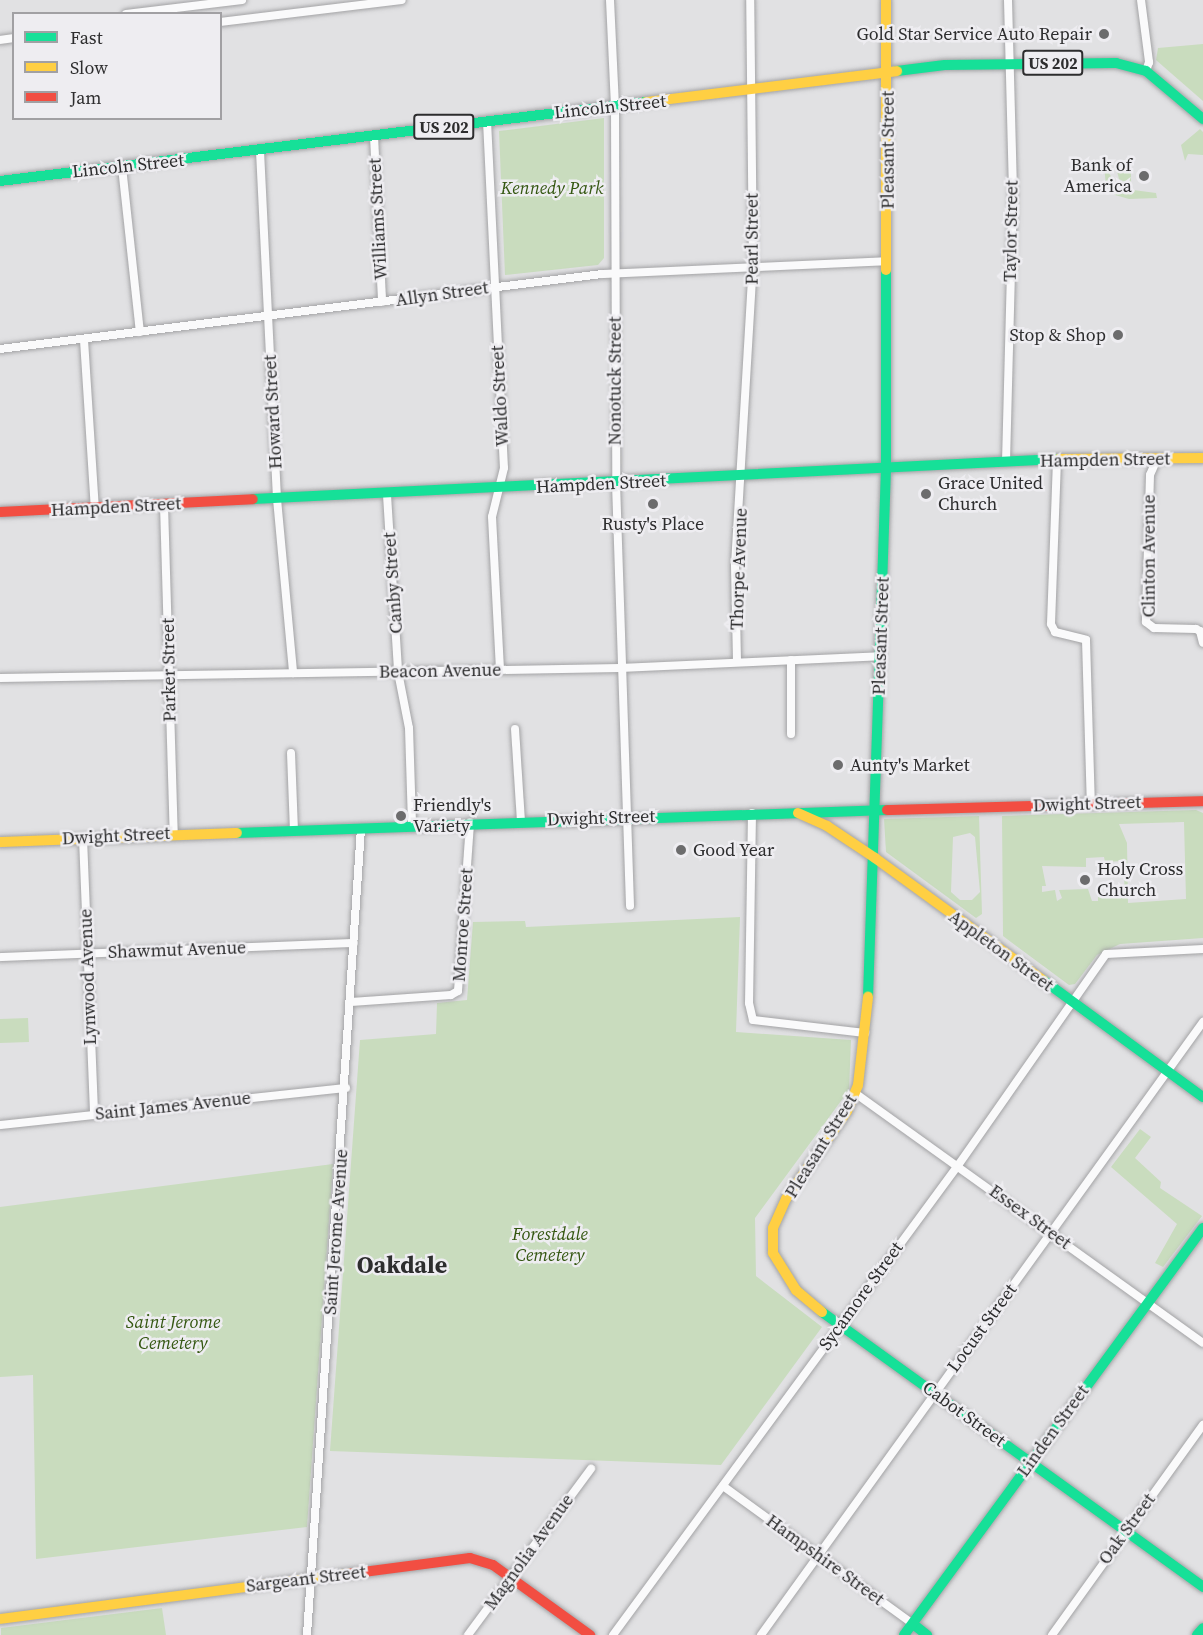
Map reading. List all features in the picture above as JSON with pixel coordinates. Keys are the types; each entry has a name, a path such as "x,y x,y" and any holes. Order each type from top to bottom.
{"main road":[{"name":"Pleasant Street","path":"773,1246 772,1228 786,1199 847,1111 855,1093 865,1033 875,858 873,808 886,469 889,72 886,0"},
{"name":"Lincoln Street","path":"0,181 260,151 889,72 1009,63 1116,63 1146,71 1203,118"},
{"name":"Hampden Street","path":"0,512 387,495 1006,462 1203,458"},
{"name":"Dwight Street","path":"0,842 412,824 873,808 1203,801"},
{"name":"Appleton Street","path":"795,812 827,826 875,858 1203,1097"},
{"name":"Linden Street","path":"904,1635 1203,1228"},
{"name":"Cabot Street","path":"773,1246 780,1269 796,1290 840,1326 1203,1587"},
{"name":"Sargeant Street","path":"0,1619 470,1558 510,1577 590,1635"},
{"name":"Hampshire Street","path":"913,1624 927,1635"},
{"path":"1197,1635 1203,1628"}],"street":[{"path":"143,12 242,0"},
{"path":"222,22 402,0"},
{"name":"Nonotuck Street","path":"610,0 615,106 615,483 630,906"},
{"name":"Pearl Street","path":"743,477 753,266 750,0"},
{"name":"Taylor Street","path":"1006,462 1013,191 1008,0"},
{"path":"1141,0 1149,62 1146,71"},
{"name":"Waldo Street","path":"487,121 504,468 492,517 500,670"},
{"name":"Williams Street","path":"374,136 382,302"},
{"name":"Howard Street","path":"260,151 277,499 293,673"},
{"path":"122,167 140,332"},
{"name":"Allyn Street","path":"0,349 268,318 495,286 614,273 887,261"},
{"path":"84,340 95,508"},
{"name":"Clinton Avenue","path":"1157,459 1150,475 1146,622 1154,628 1196,629 1200,631 1203,643"},
{"path":"1057,460 1051,624 1054,632 1086,640 1091,804"},
{"name":"Thorpe Avenue","path":"736,661 735,565 743,477"},
{"name":"Canby Street","path":"387,495 398,672 409,728 412,824"},
{"name":"Parker Street","path":"164,505 174,834"},
{"name":"Beacon Avenue","path":"0,678 620,668 880,656"},
{"path":"791,660 791,734"},
{"path":"515,729 521,821"},
{"path":"291,753 294,830"},
{"path":"752,813 749,1003 753,1020 865,1033"},
{"name":"Monroe Street","path":"351,1002 451,995 458,991 470,822"},
{"name":"Saint Jerome Avenue","path":"308,1635 346,1088 361,828"},
{"name":"Lynwood Avenue","path":"82,838 94,1115"},
{"name":"Shawmut Avenue","path":"0,957 354,943"},
{"name":"Sycamore Street","path":"613,1635 959,1164 1074,1004 1107,954 1203,949"},
{"name":"Locust Street","path":"761,1635 1203,1022"},
{"name":"Saint James Avenue","path":"0,1125 346,1088"},
{"name":"Essex Street","path":"855,1093 959,1164 1203,1343"},
{"name":"Oak Street","path":"1052,1635 1203,1425"},
{"name":"Magnolia Avenue","path":"468,1635 591,1469"},
{"name":"Hampshire Street","path":"723,1486 913,1624"}],"green space":[{"path":"1203,44 1203,101 1156,60 1158,48"},
{"name":"Kennedy Park","path":"604,118 604,258 598,265 505,275 499,131"},
{"path":"1200,129 1203,132 1203,155 1188,154 1185,161 1181,145"},
{"path":"1115,163 1131,164 1131,185 1119,179"},
{"path":"1104,165 1118,188 1156,193 1157,198 1129,199 1115,195 1106,186"},
{"path":"1196,810 1203,813 1203,938 1120,944 1097,955 1075,984 1069,985 1003,936 1002,816","holes":["1184,822 1186,899 1128,903 1127,843 1119,824","1104,857 1105,862 1123,861 1125,892 1120,896 1098,897 1098,901 1092,901 1088,889 1059,890 1062,898 1057,901 1055,890 1042,892 1042,886 1046,886 1042,866 1086,867 1086,858"]},
{"path":"979,816 982,914 976,918 886,852 884,819","holes":["970,833 975,837 980,892 972,900 960,900 951,892 953,837"]},
{"name":"Forestdale Cemetery","path":"740,917 736,1032 851,1040 849,1090 755,1218 756,1276 822,1327 721,1465 330,1451 360,1040 436,1034 437,1003 467,1000 473,922 525,921 526,927"},
{"path":"28,1018 29,1042 0,1043 0,1019"},
{"path":"1140,1129 1151,1137 1135,1158 1161,1182 1160,1188 1202,1216 1163,1267 1155,1263 1177,1224 1111,1167"},
{"name":"Saint Jerome Cemetery","path":"333,1164 307,1527 36,1559 33,1375 0,1377 0,1207"},
{"path":"162,1608 166,1635 1,1635 1,1628"}],"traffic: fast":[{"path":"897,71 945,65 1116,63 1146,71 1203,119"},
{"path":"0,181 646,102"},
{"path":"868,997 886,469 886,270"},
{"path":"253,499 1058,459"},
{"path":"237,833 887,810"},
{"path":"1043,980 1203,1097"},
{"path":"904,1635 1203,1228"},
{"path":"822,1312 1203,1587"},
{"path":"913,1624 927,1635"},
{"path":"1197,1635 1203,1628"}],"traffic: slow":[{"path":"886,0 886,270"},
{"path":"646,102 897,71"},
{"path":"1058,459 1203,458"},
{"path":"798,813 827,826 875,858 1043,980"},
{"path":"0,842 237,833"},
{"path":"822,1312 796,1290 773,1253 773,1228 786,1199 847,1111 858,1085 868,997"},
{"path":"0,1619 348,1574"}],"traffic: jam":[{"path":"0,512 253,499"},
{"path":"887,810 1203,801"},
{"path":"348,1574 470,1558 493,1565 590,1635"}],"place":[{"name":"Gold Star Service Auto Repair","path":"1104,34"},
{"name":"Bank of America","path":"1144,176"},
{"name":"Stop & Shop","path":"1118,335"},
{"name":"Grace United Church","path":"926,494"},
{"name":"Rusty's Place","path":"653,504"},
{"name":"Aunty's Market","path":"838,765"},
{"name":"Friendly's Variety","path":"401,816"},
{"name":"Good Year","path":"681,850"},
{"name":"Holy Cross Church","path":"1085,880"}],"district":[{"name":"Oakdale","path":"402,1265"}]}
